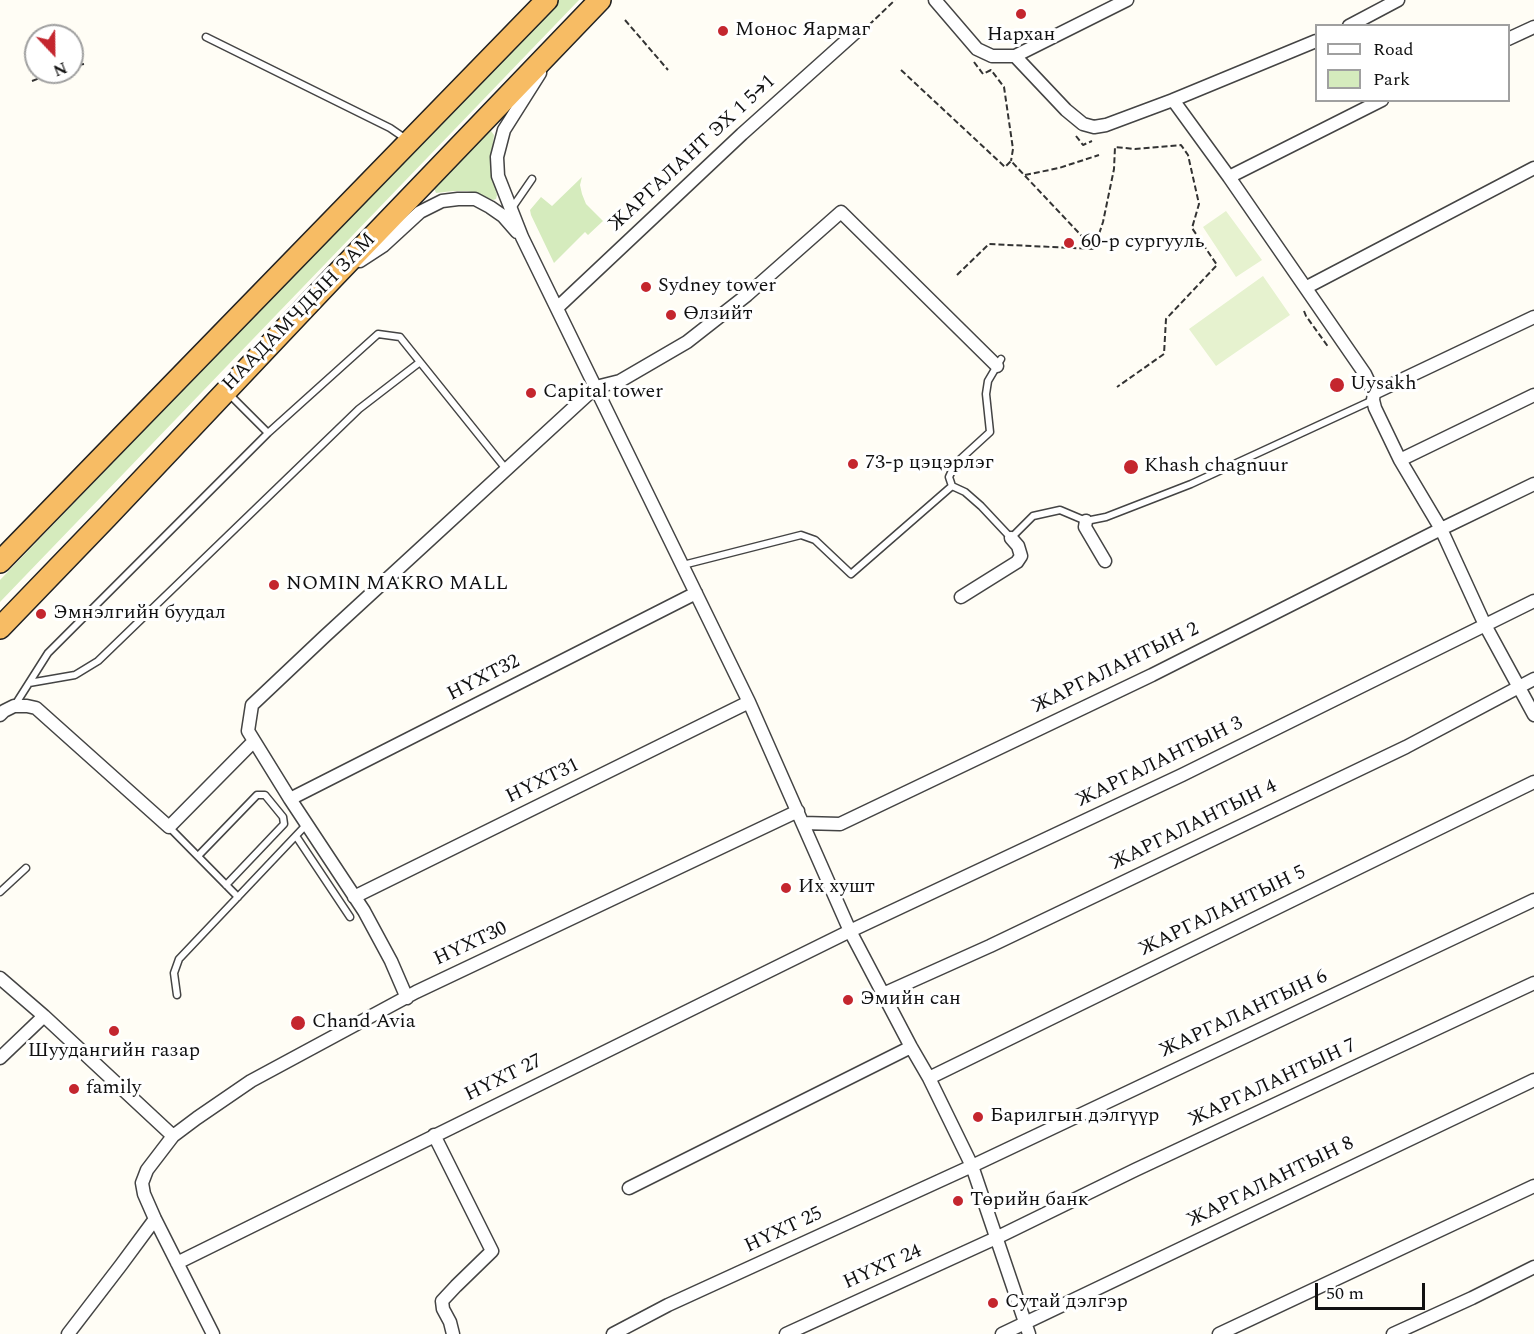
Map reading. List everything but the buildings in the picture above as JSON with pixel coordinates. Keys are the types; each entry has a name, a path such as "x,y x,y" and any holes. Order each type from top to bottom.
{"highway":[{"path":"0,562 547,0"},
{"name":"НААДАМЧДЫН ЗАМ","path":"0,628 600,0"}],"street":[{"path":"935,0 967,39 981,51 992,56 1015,56 1128,0"},
{"path":"1353,24 1398,0"},
{"path":"1510,39 1534,27"},
{"name":"ЖАРГАЛАНТ ЭХ 1 5→1","path":"557,308 742,134 857,31"},
{"path":"1015,56 1066,110 1083,124 1094,127 1106,125 1173,100 1315,42"},
{"path":"558,44 504,130 496,157 498,176 522,237 749,702 849,931 929,1078 972,1166 1028,1329"},
{"path":"1173,100 1365,374 1375,408 1401,460 1441,529 1485,625 1534,714"},
{"path":"1229,177 1378,102"},
{"path":"1306,287 1534,168"},
{"path":"333,278 383,246 420,212 442,201 475,199 503,216 522,237"},
{"path":"407,998 391,961 364,911 248,731 252,705 596,387 620,381 687,342 747,295 841,212 999,363"},
{"path":"1373,397 1534,316"},
{"path":"1401,460 1534,395"},
{"name":"ЖАРГАЛАНТЫН 2","path":"803,823 840,824 1152,675 1534,484"},
{"path":"1086,521 1085,527 1104,561"},
{"path":"961,597 1017,562 1021,556 1018,546 1011,538"},
{"name":"НҮХТ32","path":"290,799 696,593"},
{"name":"ЖАРГАЛАНТЫН 3","path":"849,931 1182,775 1534,601"},
{"name":"ЖАРГАЛАНТЫН 4","path":"883,994 990,946 1406,747 1534,679"},
{"name":"НҮХТ31","path":"354,897 749,702"},
{"path":"0,715 14,706 36,708 169,826 254,741"},
{"name":"ЖАРГАЛАНТЫН 5","path":"929,1078 1534,782"},
{"name":"НҮХТ30","path":"155,1220 142,1183 147,1170 173,1136 251,1081 407,998 798,811"},
{"name":"ЖАРГАЛАНТЫН 6","path":"972,1166 1534,900"},
{"name":"НҮХТ 27","path":"177,1263 849,931"},
{"path":"0,978 173,1136"},
{"name":"ЖАРГАЛАНТЫН 7","path":"996,1238 1135,1170 1534,983"},
{"path":"0,1058 44,1016"},
{"path":"629,1188 911,1047"},
{"name":"ЖАРГАЛАНТЫН 8","path":"1002,1334 1028,1329 1412,1137 1534,1080"},
{"path":"434,1136 492,1251 442,1301 453,1334"},
{"name":"НҮХТ 25","path":"613,1334 668,1305 972,1166"},
{"path":"1219,1334 1534,1186"},
{"path":"68,1334 155,1220 213,1334"},
{"name":"НҮХТ 24","path":"786,1334 996,1238"},
{"path":"1393,1334 1534,1267"}],"lane":[{"path":"206,37 390,128 409,141"},
{"path":"511,208 532,179"},
{"path":"14,706 48,653 268,433 378,334 399,337 506,470"},
{"path":"29,683 75,675 98,661 359,409 420,362"},
{"path":"952,486 950,477 955,464 990,432 986,394 988,381 999,363"},
{"path":"225,391 268,433"},
{"path":"952,486 965,492 981,506 1011,538 1033,516 1060,510 1086,521 1106,517 1191,484 1373,397"},
{"path":"682,565 801,535 815,540 851,574 952,486"},
{"path":"198,856 257,795 265,795 284,817 284,824 226,885"},
{"path":"177,995 174,973 179,959 307,824"},
{"path":"169,826 238,897"},
{"path":"296,836 350,917"},
{"path":"0,892 26,868"}],"path":[{"path":"845,41 865,29 895,0"},
{"path":"625,20 668,70"},
{"path":"901,70 1005,167 1011,161 1012,149 1004,87 993,70 983,74 968,56"},
{"path":"1070,129 1083,145 1093,141"},
{"path":"1094,249 1103,222 1114,169 1115,147 1135,149 1181,145 1188,155 1199,204 1192,228 1217,265 1166,319 1164,354 1117,387"},
{"path":"1025,176 1099,155"},
{"path":"1011,161 1094,249"},
{"path":"957,275 988,244 1094,249"},
{"path":"1303,308 1306,316 1336,354"}],"green space":[{"path":"558,0 579,0 0,602 0,580"},
{"path":"491,131 494,135 491,160 496,199 467,191 436,193 434,188"},
{"path":"582,177 580,185 586,204 603,221 588,235 585,232 554,263 530,210 541,197 552,206"},
{"path":"1226,211 1262,260 1236,277 1203,227"},
{"path":"1263,276 1290,315 1216,366 1189,329"}],"place":[{"name":"Нархан","path":"1021,14"},
{"name":"Монос Яармаг","path":"723,31"},
{"name":"60-р сургууль","path":"1069,243"},
{"name":"Sydney tower","path":"646,287"},
{"name":"Өлзийт","path":"671,315"},
{"name":"Uysakh","path":"1337,385"},
{"name":"Capital tower","path":"531,393"},
{"name":"73-р цэцэрлэг","path":"853,464"},
{"name":"Khash chagnuur","path":"1131,467"},
{"name":"NOMIN MAKRO MALL","path":"274,585"},
{"name":"Эмнэлгийн буудал","path":"41,614"},
{"name":"Их хушт","path":"786,888"},
{"name":"Эмийн сан","path":"848,1000"},
{"name":"Chand Avia","path":"298,1023"},
{"name":"Шуудангийн газар","path":"114,1031"},
{"name":"family","path":"74,1089"},
{"name":"Барилгын дэлгүүр","path":"978,1117"},
{"name":"Төрийн банк","path":"958,1201"},
{"name":"Сутай дэлгэр","path":"993,1303"}]}
